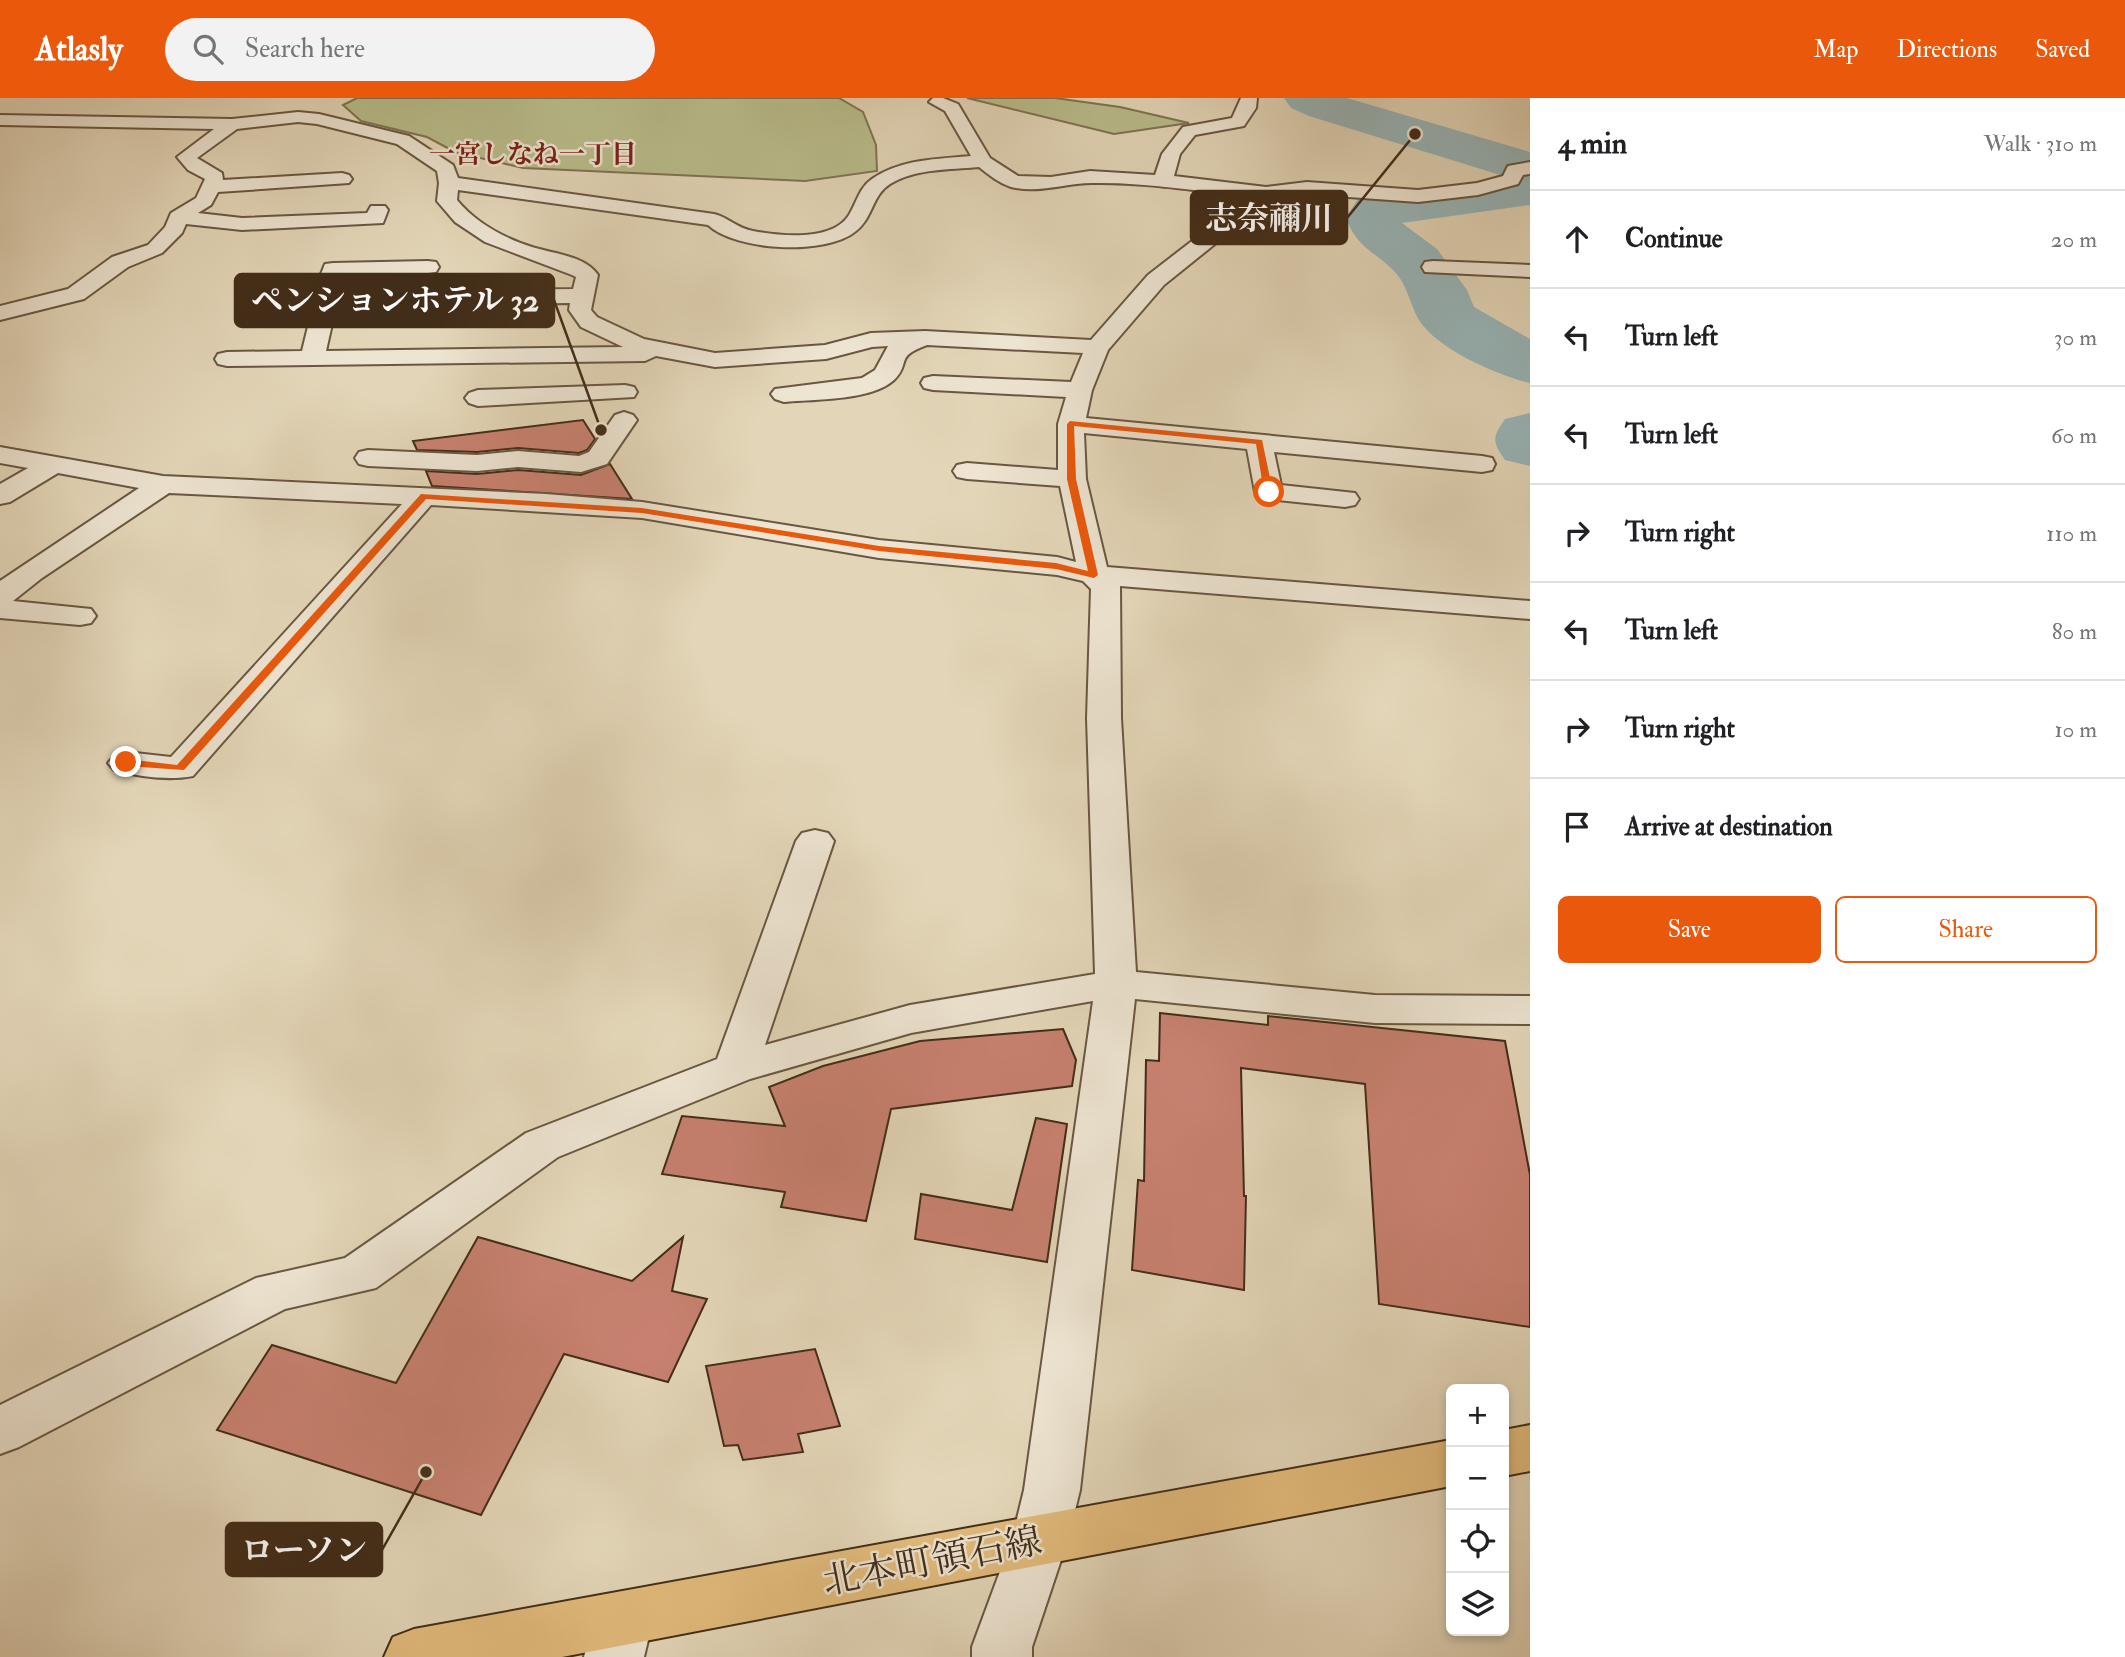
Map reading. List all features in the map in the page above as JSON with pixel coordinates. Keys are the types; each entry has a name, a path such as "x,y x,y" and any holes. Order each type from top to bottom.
{"main road":[{"path":"1509,1452 1530,1448"},
{"name":"北本町領石線","path":"414,1657 619,1638 1040,1539 1446,1464"}],"street":[{"path":"1164,181 1164,167 1184,135 1189,131 1238,122 1250,98"},
{"path":"937,102 952,108 983,161 1004,177 1032,184 1090,177 1164,181 1266,193 1307,188 1438,195 1500,185 1511,180 1515,170 1530,168"},
{"path":"0,120 232,124 298,117 319,119 342,127 403,140 446,169 449,183 447,201 459,217 480,231 524,251 574,265 587,275 580,310 589,322 636,345 677,354 715,360 826,352 871,340 925,338 1075,344 1097,348"},
{"path":"0,313 76,294 120,262 155,249 175,229 177,217 204,201 215,177 195,166 186,157 232,124"},
{"path":"449,183 714,220 726,230 745,235 807,241 835,236 851,225 869,189 895,174 983,161"},
{"path":"211,187 342,179"},
{"path":"1002,1657 1002,1647 1040,1539 1052,1490 1116,984 1104,718 1106,588 1094,575 1072,479 1070,424 1097,348 1156,280 1266,193"},
{"path":"177,217 242,224 376,219 378,210"},
{"path":"312,358 333,269 428,267"},
{"path":"1433,267 1530,271"},
{"path":"291,296 583,296"},
{"path":"784,394 870,384 886,374 892,354 902,346 925,338"},
{"path":"227,359 677,354"},
{"path":"524,396 533,355"},
{"path":"933,383 1080,390"},
{"path":"478,398 625,392"},
{"path":"368,458 477,463 521,454 581,464 598,458 624,420"},
{"path":"1070,424 1482,464"},
{"path":"1259,442 1269,492 1345,499"},
{"path":"0,455 163,484 424,496 642,510 879,549 1056,566 1094,575 1530,610"},
{"path":"456,498 477,463"},
{"path":"0,496 53,465"},
{"path":"967,471 1072,479"},
{"path":"0,596 31,572 163,484"},
{"path":"126,762 180,768 424,496"},
{"path":"0,610 79,616"},
{"path":"735,1068 815,841"},
{"path":"0,1431 274,1292 358,1274 542,1144 735,1068 910,1019 1116,984 1375,1009 1530,1010"}],"green space":[{"path":"357,98 839,98 863,112 876,145 877,171 805,181 523,168 455,152 427,137 361,121 343,105"},
{"path":"967,98 1055,98 1120,107 1189,123 1114,134"}],"building":[{"path":"583,420 595,439 587,450 579,453 518,448 477,452 417,450 413,441"},
{"path":"610,464 632,499 432,486 426,471 477,474 518,470 581,475"},
{"path":"1160,1013 1268,1025 1268,1016 1505,1041 1530,1175 1530,1327 1379,1304 1365,1084 1241,1068 1246,1196 1244,1290 1132,1270 1138,1180 1144,1181 1146,1060 1159,1061"},
{"path":"1063,1029 1076,1060 1072,1086 891,1109 866,1221 781,1207 785,1192 662,1174 682,1116 785,1126 769,1087 823,1066 920,1041"},
{"path":"1036,1118 1067,1124 1047,1262 915,1239 921,1194 1012,1210"},
{"path":"478,1237 632,1281 683,1237 672,1291 707,1299 668,1382 564,1354 481,1515 217,1430 272,1345 396,1383"},
{"path":"815,1349 840,1426 798,1434 803,1452 743,1460 738,1445 724,1446 706,1366"}],"waterway":[{"path":"1307,98 1325,106 1530,168"},
{"path":"1530,185 1516,193 1377,210 1373,217 1378,231 1417,261 1437,290 1448,317 1485,342 1530,364"},
{"path":"1530,434 1530,445"}],"place":[{"name":"志奈禰川","path":"1415,134"},
{"name":"ペンションホテル 32","path":"601,430"},
{"name":"ローソン","path":"426,1472"}],"district":[{"name":"一宮しなね一丁目","path":"533,154"}],"route":[{"path":"126,762 180,768 424,496 642,510 879,549 1056,566 1094,575 1072,479 1070,424 1259,442 1269,492"}]}
